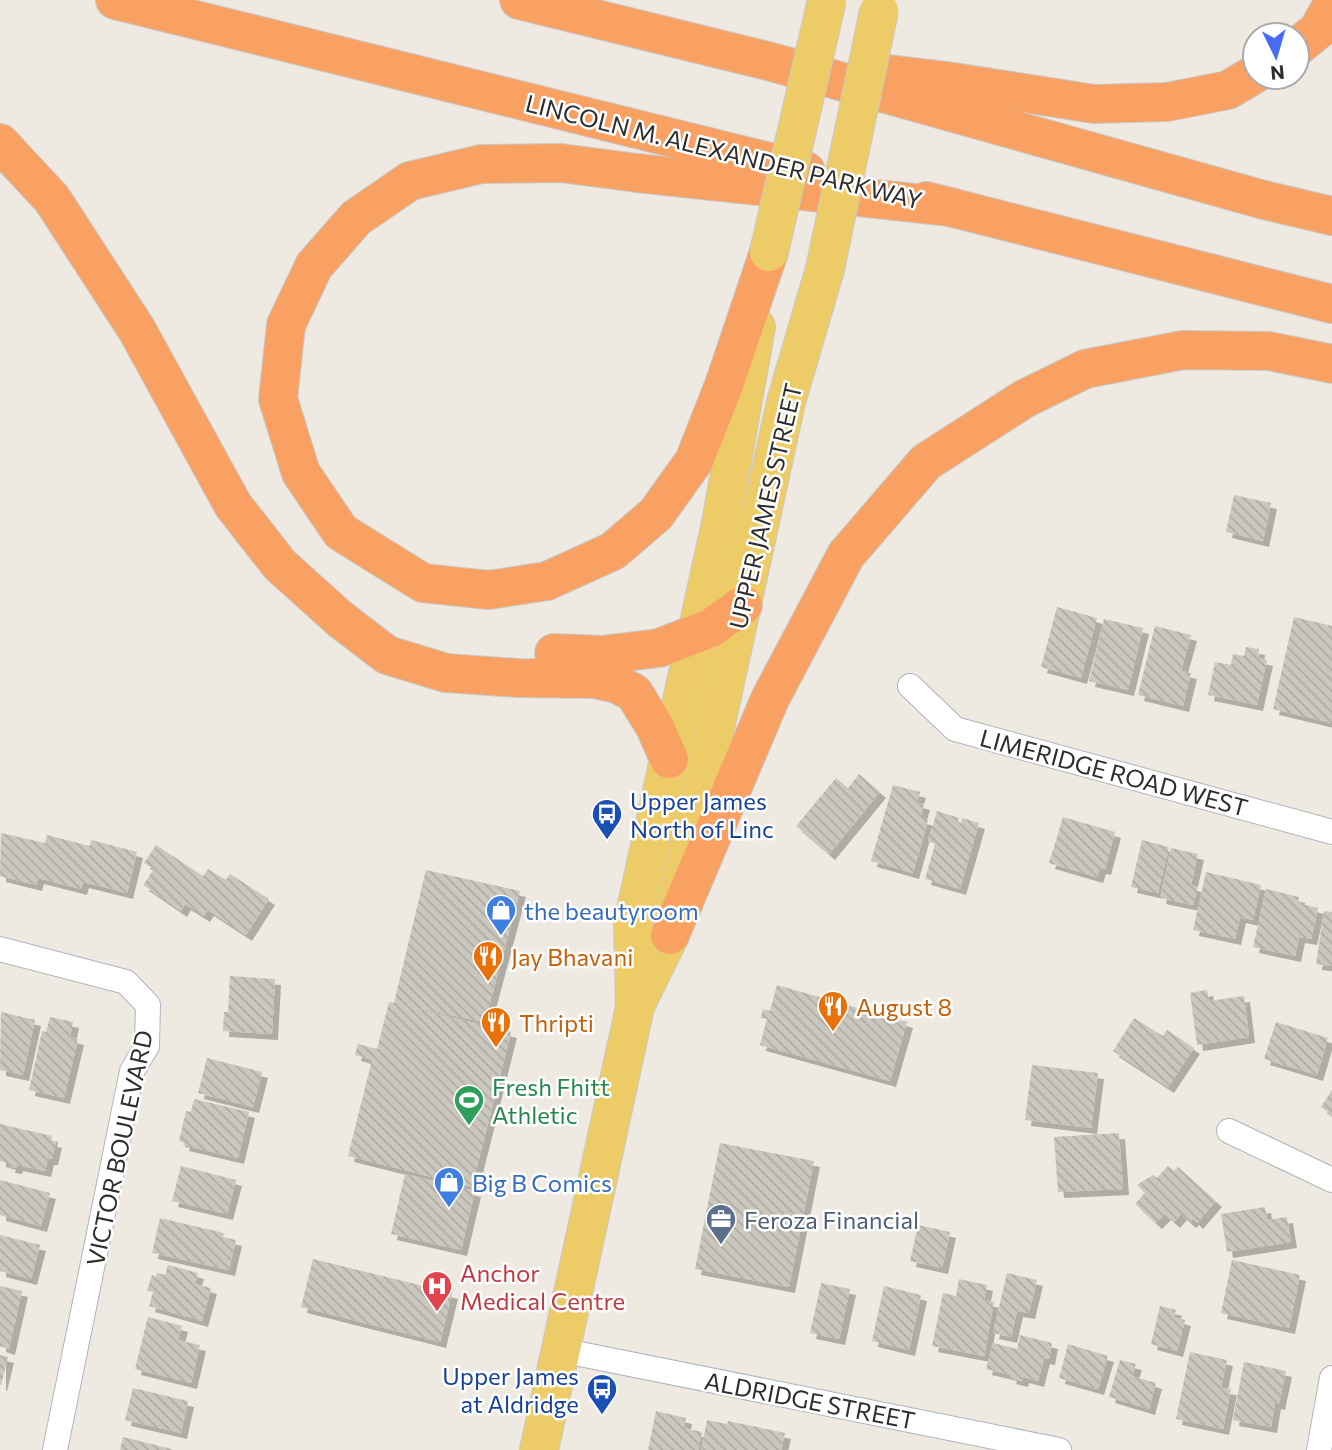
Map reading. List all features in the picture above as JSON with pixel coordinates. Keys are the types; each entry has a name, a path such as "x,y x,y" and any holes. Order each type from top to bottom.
{"highway":[{"name":"LINCOLN M. ALEXANDER PARKWAY","path":"115,0 1332,304"},
{"path":"519,0 768,61 1250,196 1332,216"},
{"path":"1311,36 1318,30 1332,5"},
{"path":"768,61 947,80 1094,104 1167,102 1228,90 1241,82"},
{"path":"0,143 52,199 137,330 233,505 280,565 387,655 446,673 595,679 617,684 634,693 655,727 669,759"},
{"path":"769,253 724,385 694,461 656,514 613,551 547,580 489,590 424,583 341,532 301,473 278,399 286,325 314,265 356,218 411,181 481,164 561,163 951,207"},
{"path":"670,935 770,699 846,555 926,462 1024,399 1085,369 1183,350 1269,351 1332,364"},
{"path":"340,618 433,646 474,653 602,654 659,648 711,628 743,605"}],"main road":[{"name":"UPPER JAMES STREET","path":"635,1007 633,923 721,523 769,253 827,0"},
{"name":"UPPER JAMES STREET","path":"539,1450 635,1007 670,935 786,402 825,269 881,4"}],"street":[{"name":"LIMERIDGE ROAD WEST","path":"910,687 955,729 1332,832"},
{"name":"VICTOR BOULEVARD","path":"0,948 126,982 148,1005 147,1046 132,1071 55,1450"},
{"path":"1229,1131 1332,1180"},
{"name":"ALDRIDGE STREET","path":"560,1350 1059,1450"},
{"path":"1319,1450 1332,1378"}],"building":[{"path":"1234,495 1271,503 1263,541 1226,532"},
{"path":"1057,607 1097,618 1081,678 1041,667"},
{"path":"1294,617 1332,626 1332,723 1273,709"},
{"path":"1104,619 1143,628 1128,690 1089,681"},
{"path":"1155,626 1191,635 1181,671 1191,673 1183,706 1138,695"},
{"path":"1246,647 1259,649 1258,658 1267,660 1257,705 1208,695 1215,662 1231,665 1233,654 1244,656"},
{"path":"859,774 880,792 829,854 796,826 836,778 848,788"},
{"path":"893,785 920,792 917,802 924,804 920,818 928,820 913,873 871,861"},
{"path":"937,811 959,818 957,823 961,824 962,818 979,823 960,889 925,879 935,844 928,841"},
{"path":"1063,817 1115,832 1105,869 1100,868 1097,877 1049,863"},
{"path":"1,833 45,843 47,835 90,846 91,840 137,852 127,893 83,882 81,889 38,878 36,885 0,876"},
{"path":"1142,840 1169,847 1158,893 1131,887"},
{"path":"156,845 203,876 208,869 226,880 230,874 269,899 246,935 208,910 204,916 185,904 181,911 143,885 154,869 144,863"},
{"path":"1171,848 1198,854 1191,885 1198,887 1193,905 1160,898"},
{"path":"426,870 520,891 487,1014 490,1015 488,1023 398,1004 511,1032 472,1187 348,1156 372,1060 355,1055 358,1044 377,1049 389,1002 394,1003"},
{"path":"1206,872 1261,885 1253,920 1240,917 1235,939 1193,930"},
{"path":"1266,889 1299,897 1298,903 1318,908 1311,939 1299,937 1295,956 1253,947"},
{"path":"1324,911 1332,912 1332,966 1316,964"},
{"path":"230,976 275,979 272,1034 223,1031 224,1012 228,1012"},
{"name":"August 8","path":"777,985 907,1022 890,1081 760,1045 767,1019 761,1018 763,1009 770,1011"},
{"path":"1207,990 1209,1001 1244,996 1249,1037 1197,1045 1190,993"},
{"path":"1,1012 35,1020 23,1075 0,1070"},
{"path":"50,1017 73,1022 70,1037 78,1039 64,1098 29,1090 42,1031 46,1032"},
{"path":"1134,1018 1163,1036 1167,1030 1194,1048 1168,1087 1113,1051"},
{"path":"1276,1022 1328,1038 1317,1075 1264,1059"},
{"path":"207,1058 262,1072 253,1107 198,1093"},
{"path":"1032,1065 1098,1073 1091,1128 1025,1120"},
{"path":"1332,1090 1332,1115 1321,1107"},
{"path":"194,1099 249,1112 238,1158 183,1145 184,1142 179,1141 186,1111 191,1112"},
{"path":"0,1124 52,1136 51,1141 56,1142 52,1159 48,1159 45,1171 17,1165 16,1168 9,1167 10,1164 0,1161"},
{"path":"1119,1133 1123,1189 1058,1192 1054,1137"},
{"path":"720,1143 814,1161 789,1287 695,1269"},
{"path":"181,1166 236,1180 227,1214 172,1201"},
{"path":"1168,1166 1174,1171 1178,1167 1216,1201 1197,1223 1193,1219 1190,1222 1181,1214 1174,1222 1165,1214 1156,1223 1135,1204 1145,1193 1137,1185 1153,1175 1157,1178"},
{"path":"405,1174 475,1191 461,1250 391,1234"},
{"path":"0,1180 50,1193 41,1226 0,1215"},
{"path":"1265,1207 1267,1220 1287,1217 1291,1242 1227,1252 1221,1214"},
{"path":"160,1218 224,1233 223,1237 236,1240 229,1270 152,1253"},
{"path":"918,1225 950,1232 942,1268 910,1261"},
{"path":"0,1235 40,1245 31,1279 0,1271"},
{"path":"313,1259 452,1293 440,1342 301,1307"},
{"path":"1232,1260 1300,1275 1289,1328 1221,1313"},
{"path":"168,1265 198,1273 195,1284 211,1288 202,1321 149,1306 153,1292 147,1291 152,1275 165,1275"},
{"path":"1007,1273 1037,1280 1029,1313 1017,1311 1011,1337 993,1333"},
{"path":"959,1279 987,1285 984,1300 994,1302 984,1356 932,1346 943,1293 956,1296"},
{"path":"821,1283 850,1289 839,1339 810,1333"},
{"path":"0,1286 22,1291 9,1349 0,1346"},
{"path":"884,1286 921,1295 909,1350 872,1341"},
{"path":"1160,1306 1176,1310 1174,1317 1185,1320 1177,1351 1151,1344"},
{"path":"148,1317 182,1326 178,1340 200,1345 191,1383 135,1369"},
{"path":"1020,1335 1052,1343 1049,1359 1044,1358 1038,1381 1023,1377 1022,1381 1010,1378 1011,1375 986,1369 993,1343 1017,1349"},
{"path":"1068,1344 1108,1356 1098,1389 1059,1378"},
{"path":"1190,1352 1227,1360 1221,1388 1231,1389 1223,1429 1176,1419"},
{"path":"0,1355 8,1357 1,1385 0,1385"},
{"path":"1120,1360 1136,1364 1132,1376 1156,1383 1149,1409 1109,1397"},
{"path":"1244,1362 1286,1371 1279,1404 1275,1403 1271,1427 1233,1420"},
{"path":"133,1388 188,1401 181,1433 125,1420"},
{"path":"656,1411 686,1418 684,1428 702,1432 698,1450 648,1450"},
{"path":"707,1420 727,1424 728,1421 785,1433 781,1450 701,1450"},
{"path":"123,1437 172,1449 172,1450 120,1450"}],"place":[{"name":"Upper James North of Linc","path":"607,841"},
{"name":"the beautyroom","path":"501,937"},
{"name":"Jay Bhavani","path":"488,983"},
{"name":"August 8","path":"833,1033"},
{"name":"Thripti","path":"496,1049"},
{"name":"Fresh Fhitt Athletic","path":"469,1127"},
{"name":"Big B Comics","path":"449,1209"},
{"name":"Feroza Financial","path":"721,1246"},
{"name":"Anchor Medical Centre","path":"437,1313"},
{"name":"Upper James at Aldridge","path":"602,1416"}]}
